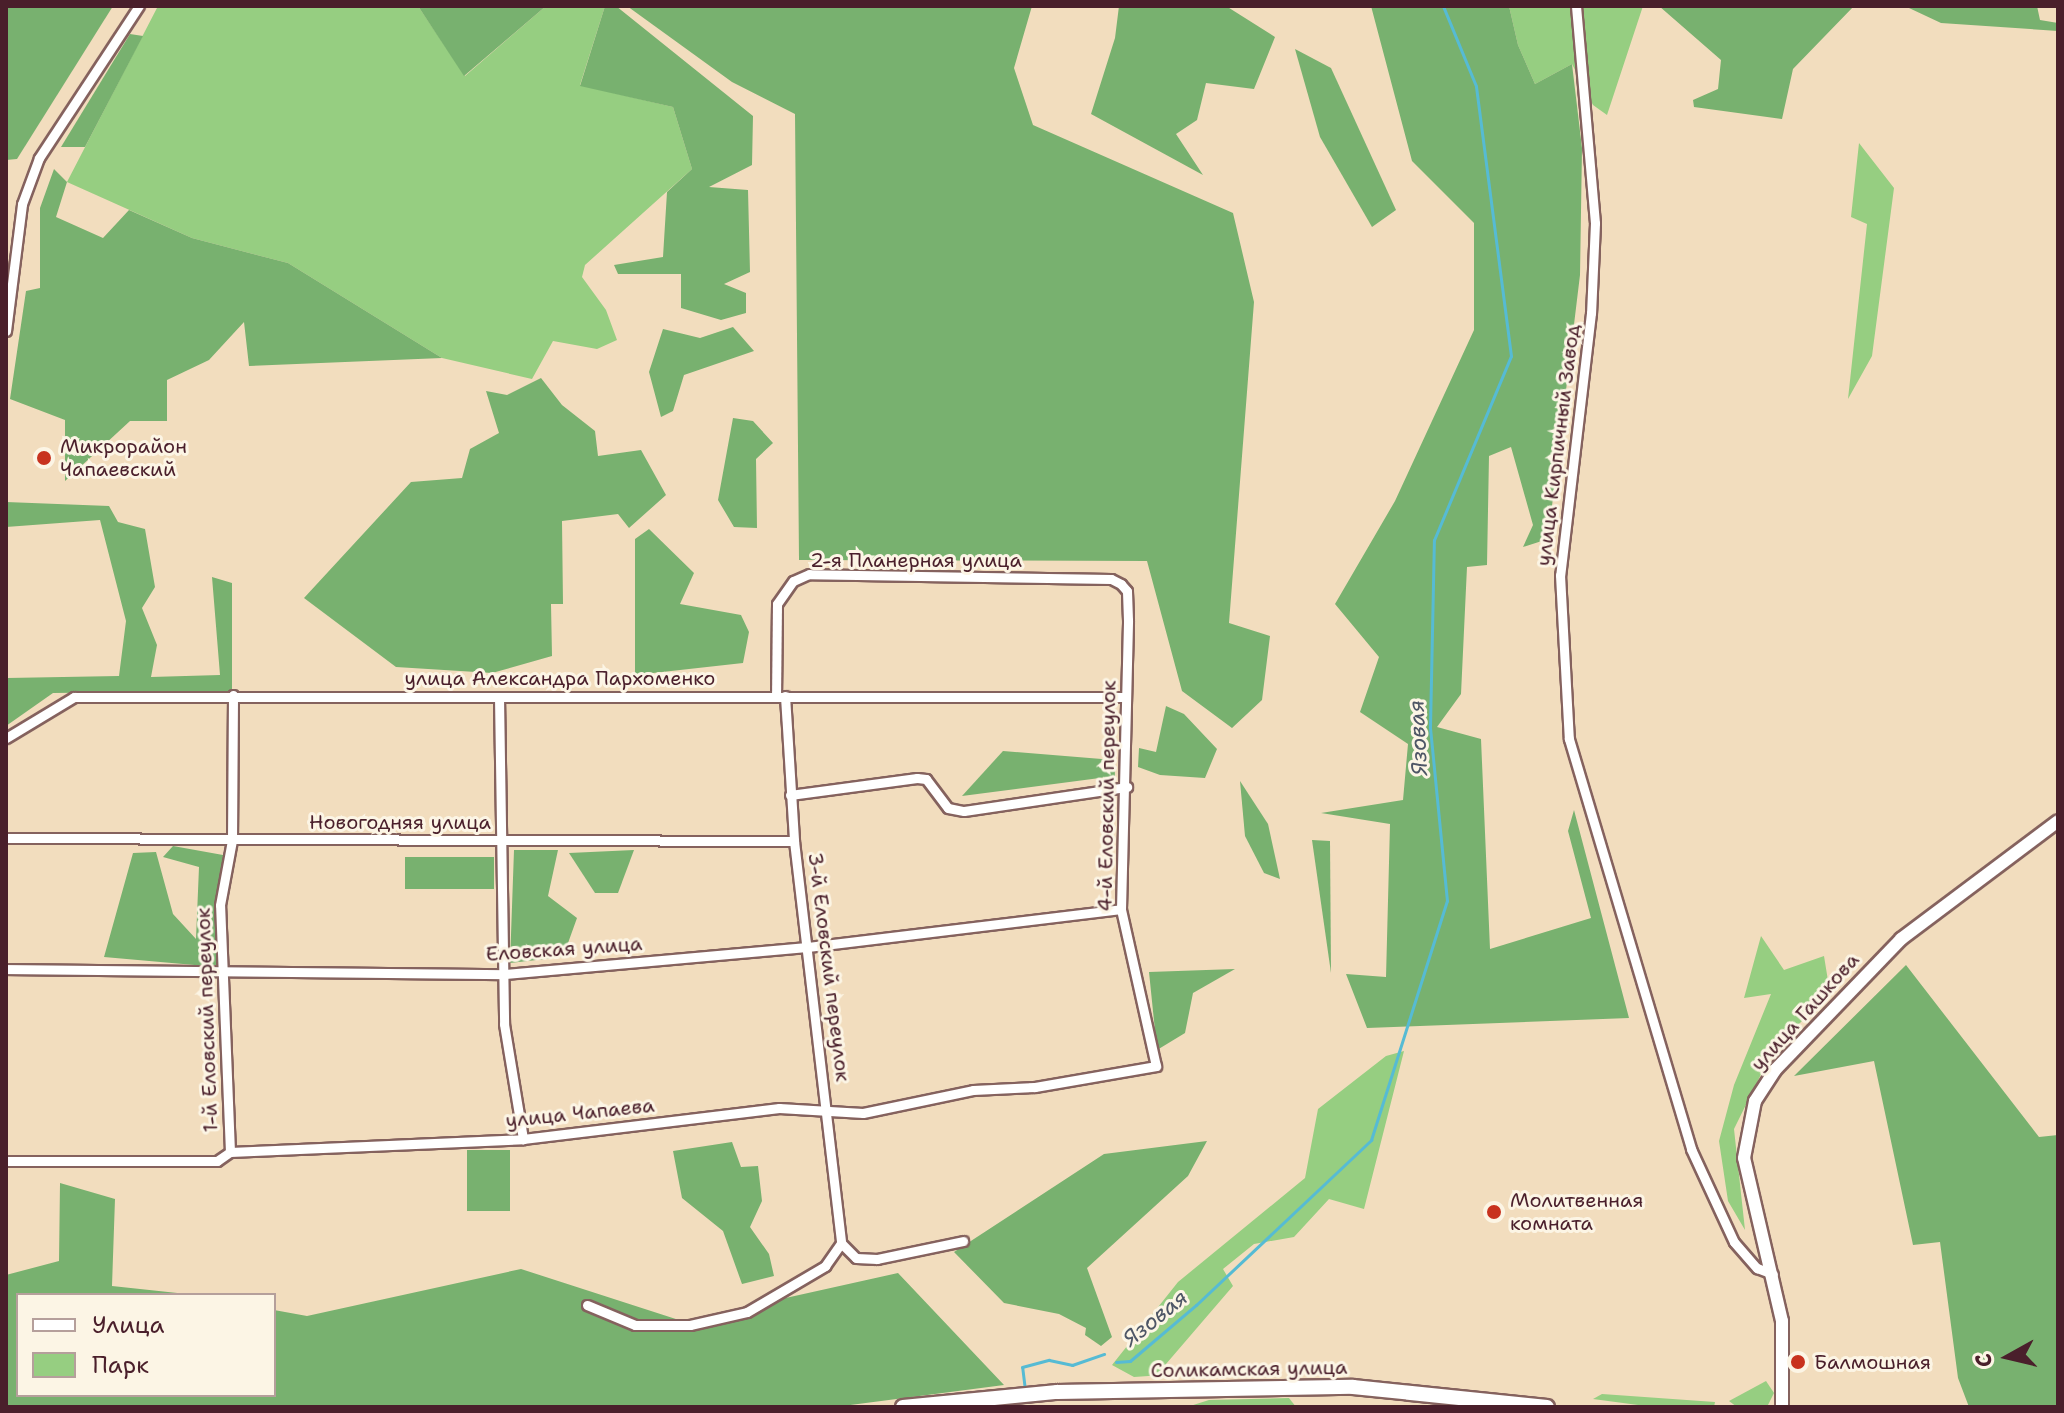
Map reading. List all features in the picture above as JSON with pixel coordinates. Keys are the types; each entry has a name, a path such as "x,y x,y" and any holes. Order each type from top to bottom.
{"main road":[{"name":"Соликамская улица","path":"903,1407 991,1396 1057,1392 1353,1387 1547,1407"}],"street":[{"path":"6,331 22,204 39,158 139,6"},
{"name":"улица Кирпичный Завод","path":"1576,6 1595,223 1591,313 1560,575 1569,739 1691,1149 1734,1242 1757,1268 1773,1274"},
{"name":"2-я Планерная улица","path":"780,695 777,604 793,581 809,574 1111,579"},
{"name":"4-й Еловский переулок","path":"1111,579 1127,591 1127,787 1121,909 1156,1066"},
{"name":"1-й Еловский переулок","path":"230,1152 220,905 232,840 233,695"},
{"name":"3-й Еловский переулок","path":"780,695 841,1243"},
{"name":"улица Александра Пархоменко","path":"6,738 74,697 1125,697"},
{"path":"499,697 504,1024 523,1139"},
{"path":"790,795 926,779 948,808 964,811 1127,787"},
{"name":"улица Гашкова","path":"1782,1407 1785,1347 1773,1274 1744,1158 1746,1125 1763,1087 1901,939 2058,821"},
{"name":"Новогодняя улица","path":"6,838 794,841"},
{"name":"Еловская улица","path":"6,969 223,975 504,974 808,947 1121,909"},
{"name":"улица Чапаева","path":"6,1161 217,1161 230,1152 523,1139 779,1108 863,1113 973,1090 1035,1087 1156,1066"},
{"path":"587,1305 635,1325 690,1325 747,1312 825,1266 841,1243 856,1258 877,1259 963,1241"}],"green space":[{"path":"6,6 113,6 17,159 6,160"},
{"path":"158,6 418,6 465,76 546,6 605,6 580,85 673,107 692,169 585,265 582,277 606,310 617,340 597,349 553,341 532,379 442,358 288,263 192,238 67,182"},
{"path":"418,6 546,6 464,76"},
{"path":"605,6 616,6 753,116 752,165 709,187 748,190 750,272 724,284 746,293 746,313 721,320 681,308 681,274 618,274 614,265 663,257 667,192 692,169 673,107 580,86"},
{"path":"627,6 1032,6 1014,68 1033,125 1233,213 1254,302 1229,623 1270,636 1262,700 1232,728 1182,691 1147,561 799,560 795,114 732,82"},
{"path":"1119,6 1226,6 1275,37 1254,89 1206,83 1197,120 1176,134 1203,175 1091,114 1115,38"},
{"path":"1371,6 1509,6 1518,45 1535,84 1572,64 1582,148 1580,275 1548,539 1523,547 1533,525 1511,447 1489,456 1487,565 1467,567 1461,694 1437,727 1481,739 1490,949 1591,918 1568,831 1574,810 1629,1018 1367,1028 1346,974 1386,977 1390,824 1321,813 1403,800 1408,744 1360,712 1379,657 1335,604 1395,501 1474,330 1474,223 1412,161"},
{"path":"1509,6 1643,6 1607,115 1593,105 1572,64 1535,84 1518,45"},
{"path":"1659,6 1854,6 1793,69 1782,119 1694,107 1693,100 1718,89 1721,60"},
{"path":"1863,6 2037,6 2040,20 2058,23 2058,31 1941,23 1909,8"},
{"path":"130,34 143,36 85,147 61,147"},
{"path":"1295,49 1331,68 1396,210 1372,227 1320,137"},
{"path":"1859,143 1894,188 1872,356 1848,399 1867,224 1851,217"},
{"path":"54,169 67,182 56,217 103,238 129,210 192,238 288,263 442,358 249,366 244,322 209,360 167,380 167,421 130,421 65,481 65,420 10,399 26,291 40,288 40,208"},
{"path":"733,327 754,351 684,375 673,411 661,417 649,372 663,329 700,338"},
{"path":"541,378 562,405 595,431 598,456 641,450 666,495 629,528 618,514 562,521 563,604 551,604 552,656 492,673 396,667 304,598 411,482 462,478 470,449 499,433 486,391 507,395"},
{"path":"733,418 753,421 773,443 756,459 757,528 734,527 718,500"},
{"path":"6,502 109,506 118,522 145,529 155,587 142,608 157,645 151,677 220,675 212,577 232,583 232,691 53,693 6,726 6,610 7,678 119,676 126,621 100,520 6,527"},
{"path":"649,529 694,573 680,604 741,615 749,632 743,663 635,675 635,539"},
{"path":"1166,706 1184,714 1217,749 1205,778 1160,775 1138,767 1139,748 1156,752"},
{"path":"1003,751 1114,760 1115,776 962,796"},
{"path":"1240,781 1268,824 1280,879 1264,873 1245,836"},
{"path":"1312,840 1330,841 1331,973"},
{"path":"173,846 223,855 217,967 104,957 133,853 156,852 173,914 196,939 199,867 163,857"},
{"path":"514,850 558,850 548,896 577,918 563,957 510,963"},
{"path":"634,850 618,893 595,893 569,853"},
{"path":"405,857 494,857 494,889 405,889"},
{"path":"1761,936 1784,970 1824,956 1830,993 1773,1050 1734,1129 1745,1230 1728,1201 1719,1141 1734,1085 1771,994 1744,998"},
{"path":"1906,965 2039,1137 2058,1135 2058,1407 1969,1407 1958,1378 1940,1242 1913,1245 1874,1061 1794,1076"},
{"path":"1235,969 1193,993 1185,1033 1157,1050 1149,972"},
{"path":"1404,1051 1364,1209 1329,1199 1294,1237 1254,1244 1223,1269 1233,1286 1166,1364 1163,1375 1134,1377 1112,1365 1178,1282 1305,1178 1318,1109 1386,1056"},
{"path":"1207,1141 1188,1176 1087,1268 1112,1337 1101,1346 1085,1335 1086,1328 1059,1314 1004,1303 954,1252 1104,1154"},
{"path":"732,1142 741,1167 758,1166 762,1201 750,1227 769,1254 774,1276 742,1284 723,1231 682,1198 673,1151"},
{"path":"467,1150 510,1150 510,1211 467,1211"},
{"path":"60,1183 115,1199 112,1286 177,1293 16,1293 16,1397 276,1397 276,1310 307,1316 521,1269 682,1321 898,1273 1004,1385 835,1407 6,1407 6,1275 59,1261"},
{"path":"1766,1381 1774,1393 1767,1407 1737,1407 1729,1401"},
{"path":"1602,1394 1715,1402 1714,1407 1653,1407 1593,1399"},
{"path":"1289,1398 1296,1407 1187,1407 1209,1400"}],"waterway":[{"name":"Язовая","path":"1116,1362 1130,1361 1196,1305 1371,1140 1447,901 1430,727 1434,540 1511,356 1476,86 1443,6"},
{"name":"Язовая","path":"1025,1390 1022,1367 1049,1360 1072,1365 1104,1354"}],"place":[{"name":"Микрорайон Чапаевский","path":"44,458"},
{"name":"Молитвенная комната","path":"1494,1212"},
{"name":"Балмошная","path":"1798,1362"}]}
